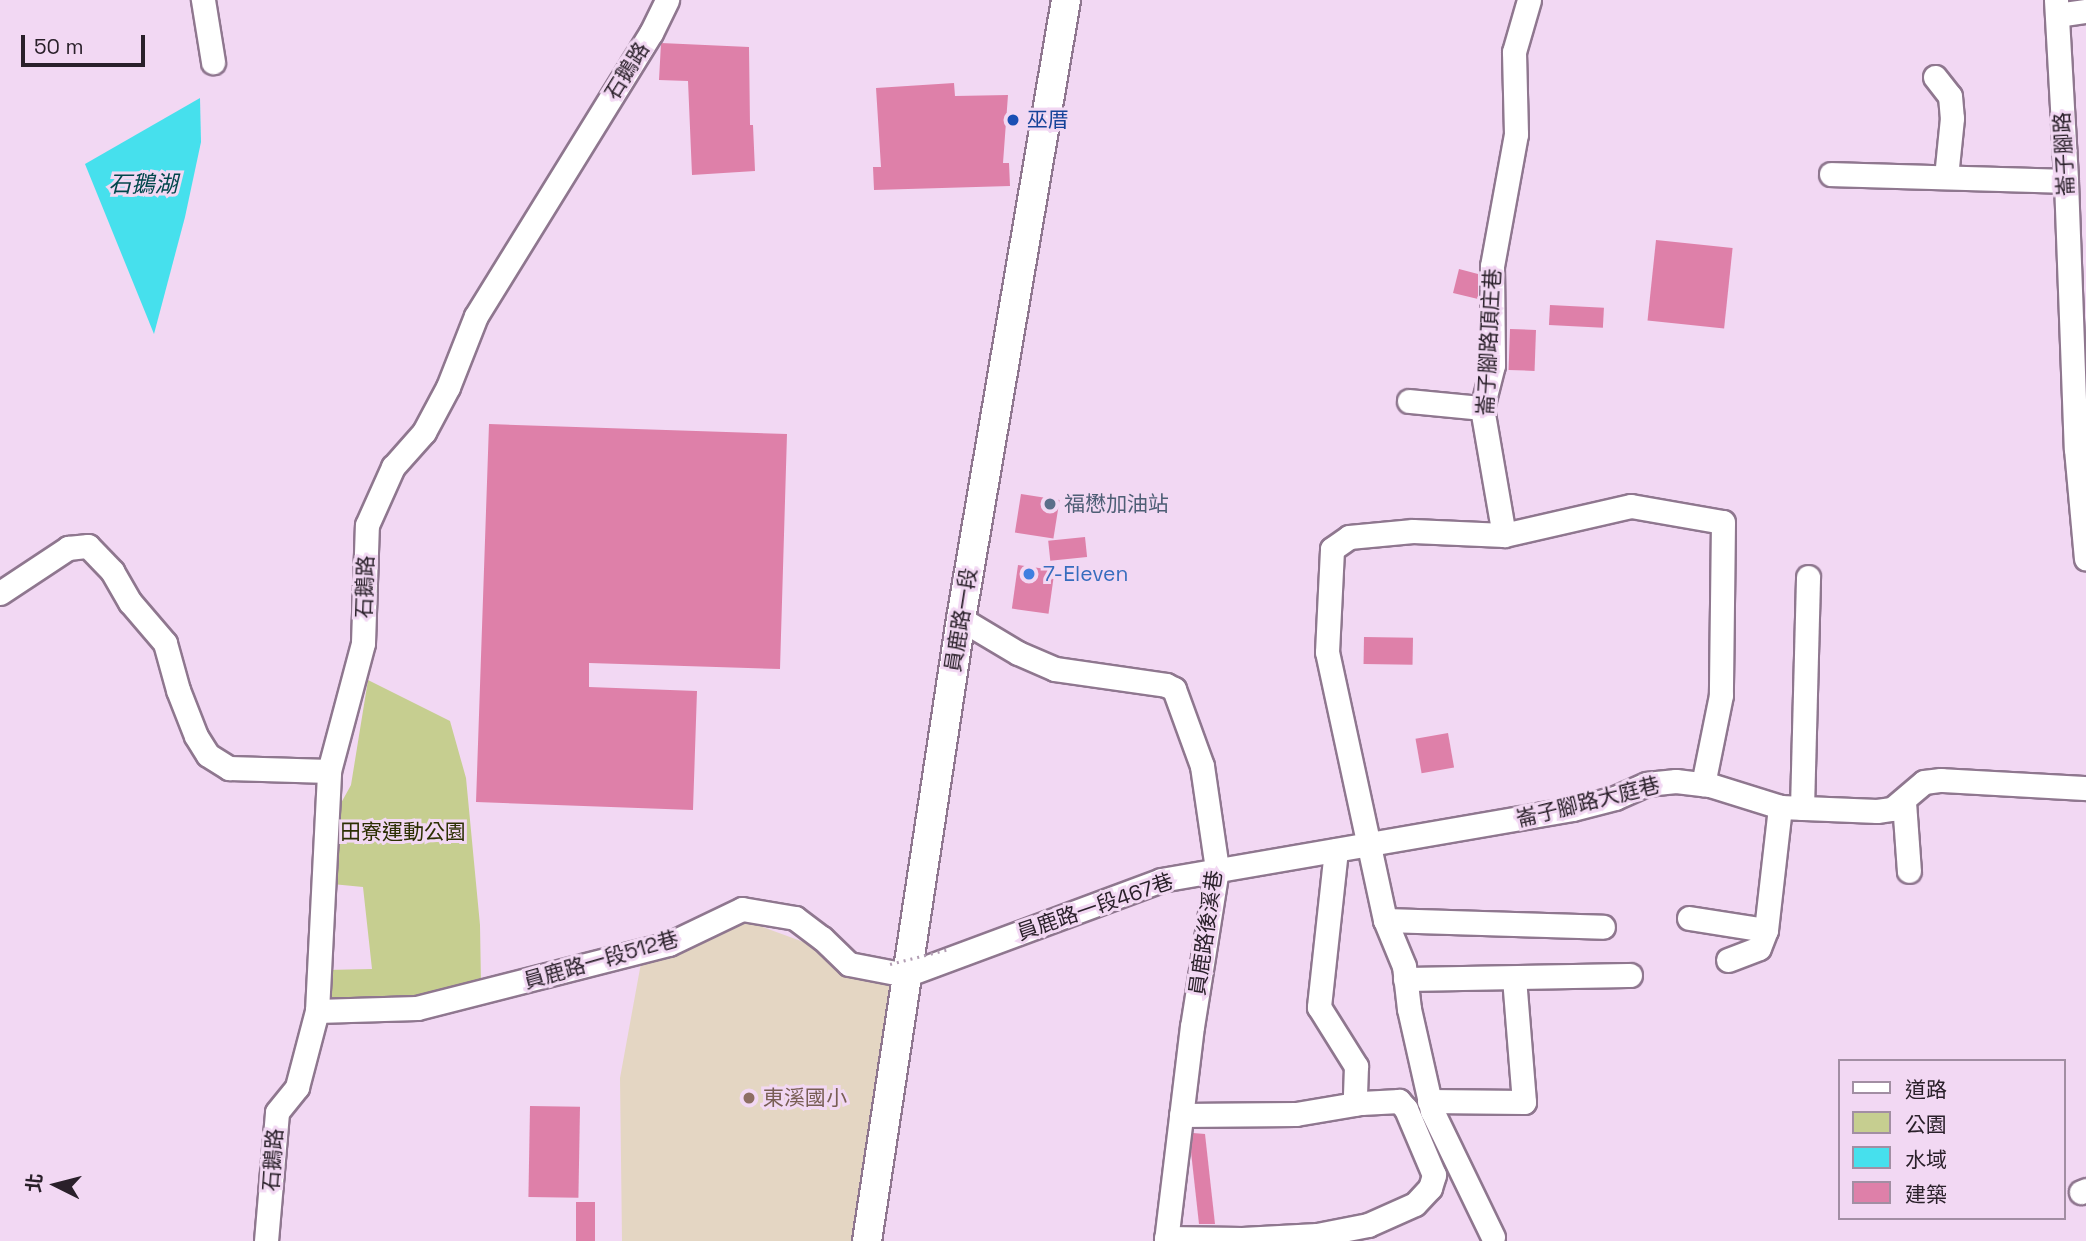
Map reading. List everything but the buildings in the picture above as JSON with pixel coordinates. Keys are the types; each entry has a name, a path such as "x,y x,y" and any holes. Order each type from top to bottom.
{"main road":[{"name":"員鹿路一段","path":"867,1241 898,969 961,619 1066,0"}],"street":[{"path":"203,0 213,62"},
{"name":"石鵝路","path":"267,1241 276,1112 297,1087 317,1012 329,771 363,643 367,525 393,467 424,432 448,387 476,316 651,33 667,0"},
{"name":"崙子腳路頂庄巷","path":"1504,535 1482,408 1493,365 1492,266 1516,134 1514,52 1529,0"},
{"path":"2056,8 2086,11"},
{"name":"崙子腳路","path":"2056,8 2066,181 2077,253 2086,559"},
{"path":"1935,77 1950,96 1952,118 1947,177"},
{"path":"1831,174 2066,181"},
{"path":"1409,401 1482,408"},
{"path":"1493,1237 1429,1101 1404,966 1385,920 1371,845 1327,652 1332,549 1349,537 1413,531 1504,535 1631,506 1723,522 1721,695 1703,785"},
{"path":"0,593 68,548 88,546 112,571 130,602 165,643 196,736 208,755 229,768 329,771"},
{"path":"1728,961 1759,948 1766,930 1791,808 1808,577"},
{"name":"員鹿路後溪巷","path":"961,619 1018,653 1055,669 1166,685 1174,689 1202,766 1217,869 1181,1115 1166,1240"},
{"name":"崙子腳路大庭巷","path":"1371,845 1573,809 1647,784 1676,781 1703,785 1791,808 1877,811 1892,809 1904,802 1924,782 1941,780 2086,788"},
{"path":"1904,802 1909,871"},
{"name":"員鹿路一段467巷","path":"898,969 1161,880 1371,845"},
{"path":"1336,850 1319,1007 1356,1066 1355,1104"},
{"name":"員鹿路一段512巷","path":"317,1012 417,1008 669,944 742,909 795,918 822,937 849,964 898,969"},
{"path":"1689,918 1766,930"},
{"path":"1385,920 1603,927"},
{"path":"1405,979 1630,975"},
{"path":"1429,1101 1524,1102 1514,978"},
{"path":"1166,1240 1317,1235 1368,1225 1415,1204 1430,1188 1434,1175 1406,1109 1399,1101 1355,1104 1296,1114 1181,1115"}],"path":[{"path":"898,969 949,949"}],"shaded area":[{"name":"東溪國小","path":"744,920 809,944 842,972 894,982 859,1241 622,1241 620,1078 641,963 673,955"}],"green space":[{"name":"田寮運動公園","path":"368,680 450,721 466,778 480,925 481,984 431,998 328,1005 326,970 372,969 363,887 332,884 335,814 351,785"}],"water":[{"name":"石鵝湖","path":"200,98 201,142 185,217 154,334 85,164"}],"place":[{"name":"巫厝","path":"1013,120"},
{"name":"福懋加油站","path":"1050,504"},
{"name":"7-Eleven","path":"1029,574"},
{"name":"東溪國小","path":"749,1098"}]}
